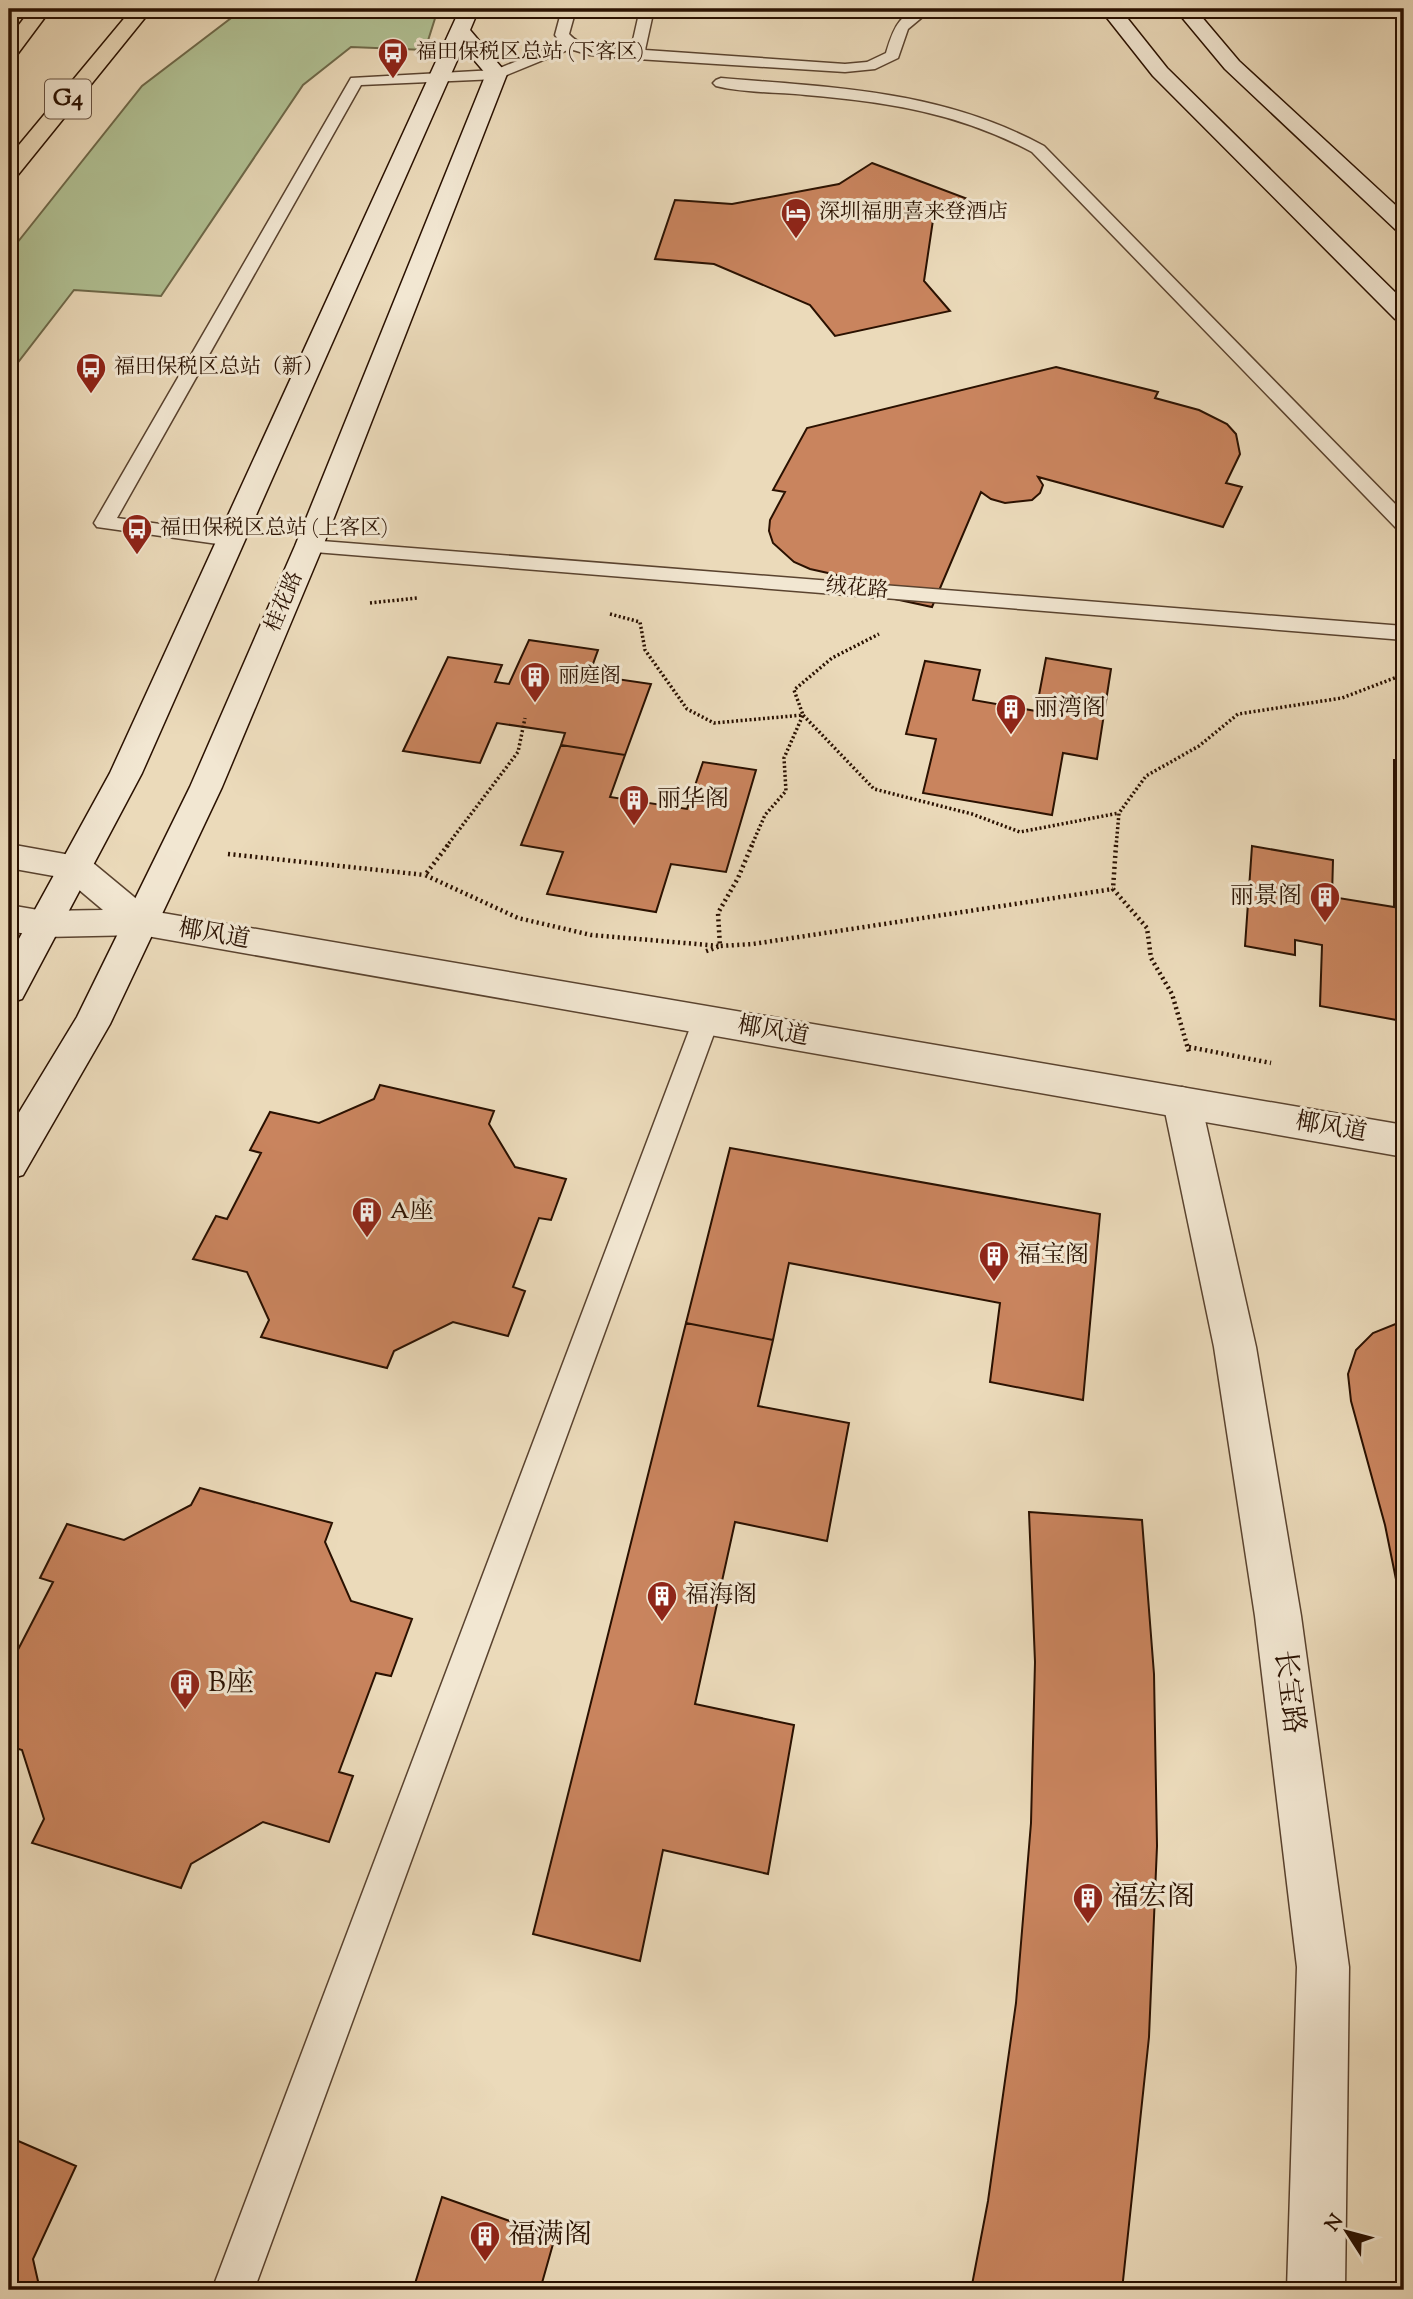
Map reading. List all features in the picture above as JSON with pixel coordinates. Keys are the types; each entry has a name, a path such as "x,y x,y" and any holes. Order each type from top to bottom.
{"highway":[{"path":"9,52 41,9"},
{"name":"G4","path":"9,171 142,9"},
{"path":"128,27 156,9"}],"main road":[{"path":"1110,9 1160,72 1404,314"},
{"path":"1185,9 1232,65 1404,225"},
{"path":"465,20 497,74"},
{"path":"9,989 126,773 465,20"},
{"name":"桂花路","path":"9,1163 92,1024 211,775 309,546 497,74"},
{"path":"9,856 75,867"},
{"name":"椰风道","path":"75,867 141,922"},
{"name":"椰风道","path":"9,918 44,924 141,922 1404,1141"},
{"name":"长宝路","path":"1182,1102 1235,1347 1278,1616 1323,1967 1317,2290"}],"lane":[{"path":"569,9 562,35 570,44 590,51 861,68 884,62 893,55 901,27 925,9"},
{"path":"637,55 647,9"},
{"path":"232,540 104,523 356,81 497,74 570,44"},
{"path":"721,83 924,105 1009,130 1038,149 1404,525"},
{"name":"绒花路","path":"309,546 1404,633"},
{"path":"233,2290 706,1020"}],"path":[{"path":"370,603 418,598"},
{"path":"602,612 640,622 645,650 687,709 714,723 803,715"},
{"path":"881,633 832,658 794,690 803,715 874,789 972,814 1020,832 1119,813"},
{"path":"1389,674 1403,675"},
{"path":"1182,1102 1189,1046 1172,995 1151,958 1147,928 1113,889 1119,813 1146,776 1199,746 1238,714 1342,698 1367,686 1403,675"},
{"path":"720,946 718,913 738,878 765,815 786,792 784,758 803,715"},
{"path":"425,875 518,752 525,718"},
{"path":"176,849 425,875 518,918 591,935 720,946 753,944 1113,889"},
{"path":"704,952 720,946"}],"green space":[{"path":"243,9 438,9 425,50 351,47 303,85 161,296 74,290 9,374 9,253 142,86"}],"building":[{"name":"深圳福朋喜来登酒店","path":"872,163 965,198 933,220 924,281 950,311 835,336 810,305 714,264 655,259 675,200 732,204 839,184"},
{"path":"1056,367 1158,392 1155,398 1199,410 1227,424 1236,434 1240,454 1226,483 1242,487 1223,527 1038,477 1043,485 1040,493 1032,500 1005,503 991,499 981,492 932,607 858,591 864,581 810,569 794,562 773,543 769,531 770,520 785,492 773,490 807,428"},
{"name":"丽庭阁","path":"529,640 598,650 589,675 651,684 625,755 561,745 565,733 497,723 480,763 403,751 448,657 502,665 495,682 509,684"},
{"name":"丽湾阁","path":"1046,658 1111,669 1097,759 1063,753 1052,815 923,793 936,739 906,734 925,661 980,670 973,700 1036,711"},
{"name":"丽华阁","path":"561,745 625,755 610,797 687,809 703,762 756,770 726,872 671,864 656,912 547,894 563,852 521,845"},
{"path":"1394,760 1404,761 1404,862 1394,861"},
{"name":"丽景阁","path":"1252,846 1333,860 1332,897 1394,907 1394,861 1404,862 1402,1021 1320,1006 1322,945 1295,940 1295,955 1245,946"},
{"name":"A座","path":"380,1085 494,1111 489,1124 515,1167 566,1179 551,1220 539,1218 513,1287 525,1291 508,1336 453,1322 394,1351 387,1368 261,1337 269,1320 247,1272 193,1259 216,1216 227,1219 261,1153 250,1150 270,1112 319,1123 374,1099"},
{"name":"福宝阁","path":"730,1148 1100,1214 1083,1400 990,1382 1000,1303 789,1263 773,1340 686,1323"},
{"name":"福海阁","path":"686,1323 773,1340 758,1406 849,1423 827,1541 735,1522 695,1704 794,1725 768,1874 663,1850 640,1961 533,1934"},
{"path":"1404,1323 1404,1619 1385,1525 1351,1401 1348,1374 1356,1350 1373,1333"},
{"name":"B座","path":"200,1488 332,1523 325,1542 351,1601 412,1619 391,1676 376,1673 339,1772 353,1776 329,1842 263,1822 191,1864 181,1888 32,1843 44,1819 22,1750 9,1746 9,1667 53,1582 40,1578 67,1524 124,1540 191,1505"},
{"name":"福宏阁","path":"1029,1512 1142,1520 1154,1674 1157,1846 1149,2037 1122,2290 971,2290 988,2201 1016,2003 1031,1823 1035,1662"},
{"path":"9,2137 76,2166 33,2259 40,2290 9,2290"},
{"name":"福满阁","path":"442,2197 555,2237 540,2290 413,2290"}],"place":[{"name":"福田保税区总站 (下客区)","path":"393,80"},
{"name":"深圳福朋喜来登酒店","path":"796,240"},
{"name":"福田保税区总站（新）","path":"91,395"},
{"name":"福田保税区总站 (上客区)","path":"137,556"},
{"name":"丽庭阁","path":"535,704"},
{"name":"丽湾阁","path":"1011,736"},
{"name":"丽华阁","path":"634,827"},
{"name":"丽景阁","path":"1325,924"},
{"name":"A座","path":"367,1239"},
{"name":"福宝阁","path":"994,1283"},
{"name":"福海阁","path":"662,1623"},
{"name":"B座","path":"185,1711"},
{"name":"福宏阁","path":"1088,1925"},
{"name":"福满阁","path":"485,2263"}]}
